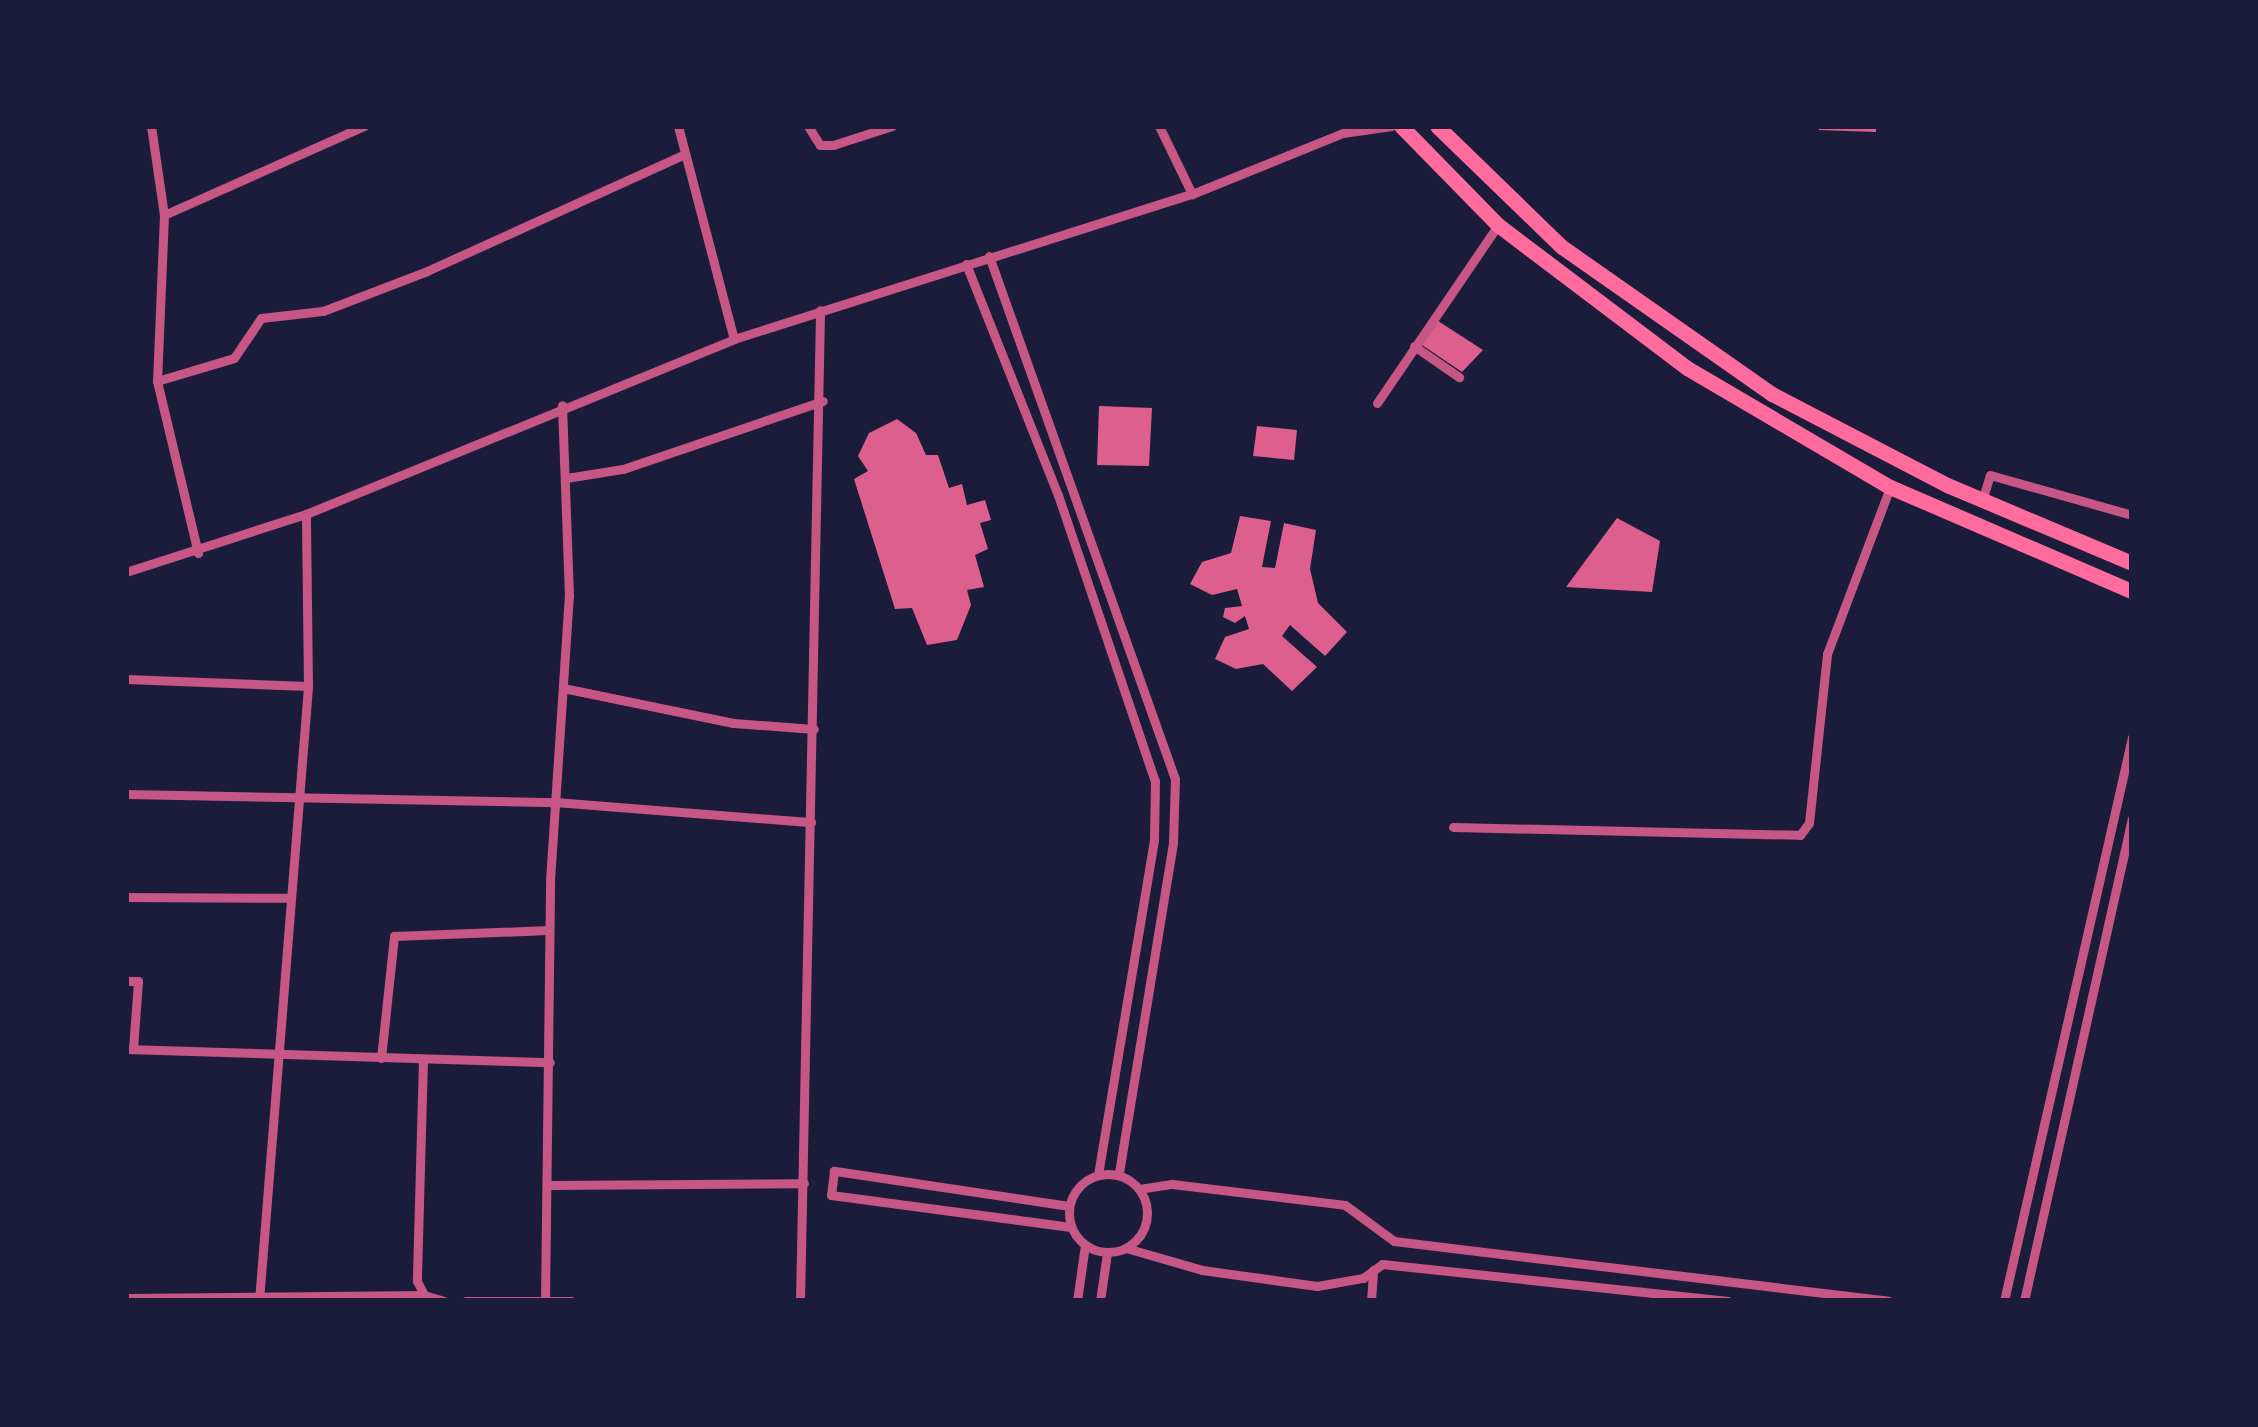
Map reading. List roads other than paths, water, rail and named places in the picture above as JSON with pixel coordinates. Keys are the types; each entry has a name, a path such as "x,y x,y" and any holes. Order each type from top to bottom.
{"highway":[{"path":"1401,126 1498,225 1687,368 1890,487 2132,591"},
{"path":"1437,126 1562,247 1772,394 1982,501 2132,562"},
{"path":"1550,263 1562,247"},
{"path":"1890,487 1900,462"}],"street":[{"path":"151,126 164,215 157,381 198,554"},
{"path":"164,215 364,126"},
{"path":"678,126 734,339"},
{"path":"808,126 820,145 833,146 892,126"},
{"path":"1159,126 1192,194"},
{"path":"126,572 198,554 305,514 562,405 734,339 1192,194 1344,130 1391,126"},
{"path":"157,381 234,358 261,318 323,311 427,271 686,154"},
{"path":"1376,403 1498,225"},
{"path":"989,256 1051,419 1175,779 1173,843 1119,1174"},
{"path":"966,264 1031,426 1155,781 1154,840 1098,1174 1069,1206 1071,1227 1085,1245 1107,1253 1126,1248 1202,1270 1296,1284 1349,1282 1382,1264 1728,1301"},
{"path":"800,1301 823,401 820,310"},
{"path":"1414,346 1459,377"},
{"path":"566,478 623,469 823,401"},
{"path":"545,1300 548,930 562,688 566,478 562,405"},
{"path":"1031,426 1051,419"},
{"path":"1982,501 1990,476 2132,514"},
{"path":"1453,827 1800,835 1809,823 1827,654 1890,487"},
{"path":"259,1298 308,686 305,514"},
{"path":"126,679 308,686"},
{"path":"562,688 733,723 814,729"},
{"path":"2004,1301 2132,737"},
{"path":"126,794 555,802 811,821"},
{"path":"2024,1301 2132,819"},
{"path":"126,897 291,898"},
{"path":"381,1058 394,936 548,930"},
{"path":"126,981 138,981 129,1049 550,1062"},
{"path":"2076,983 2095,989"},
{"path":"1119,1046 1141,1048"},
{"path":"422,1060 417,1281 424,1295"},
{"path":"1069,1206 835,1172 831,1196 970,1210 1071,1227"},
{"path":"1098,1174 1119,1174 1139,1189 1147,1218 1126,1248"},
{"path":"548,1185 804,1183"},
{"path":"1139,1189 1208,1187 1345,1204 1394,1241 1888,1301"},
{"path":"970,1210 973,1189"},
{"path":"1077,1301 1085,1245"},
{"path":"1100,1301 1107,1253"},
{"path":"1371,1301 1373,1270"},
{"path":"126,1298 424,1295 444,1301"},
{"path":"466,1301 571,1301"}]}
